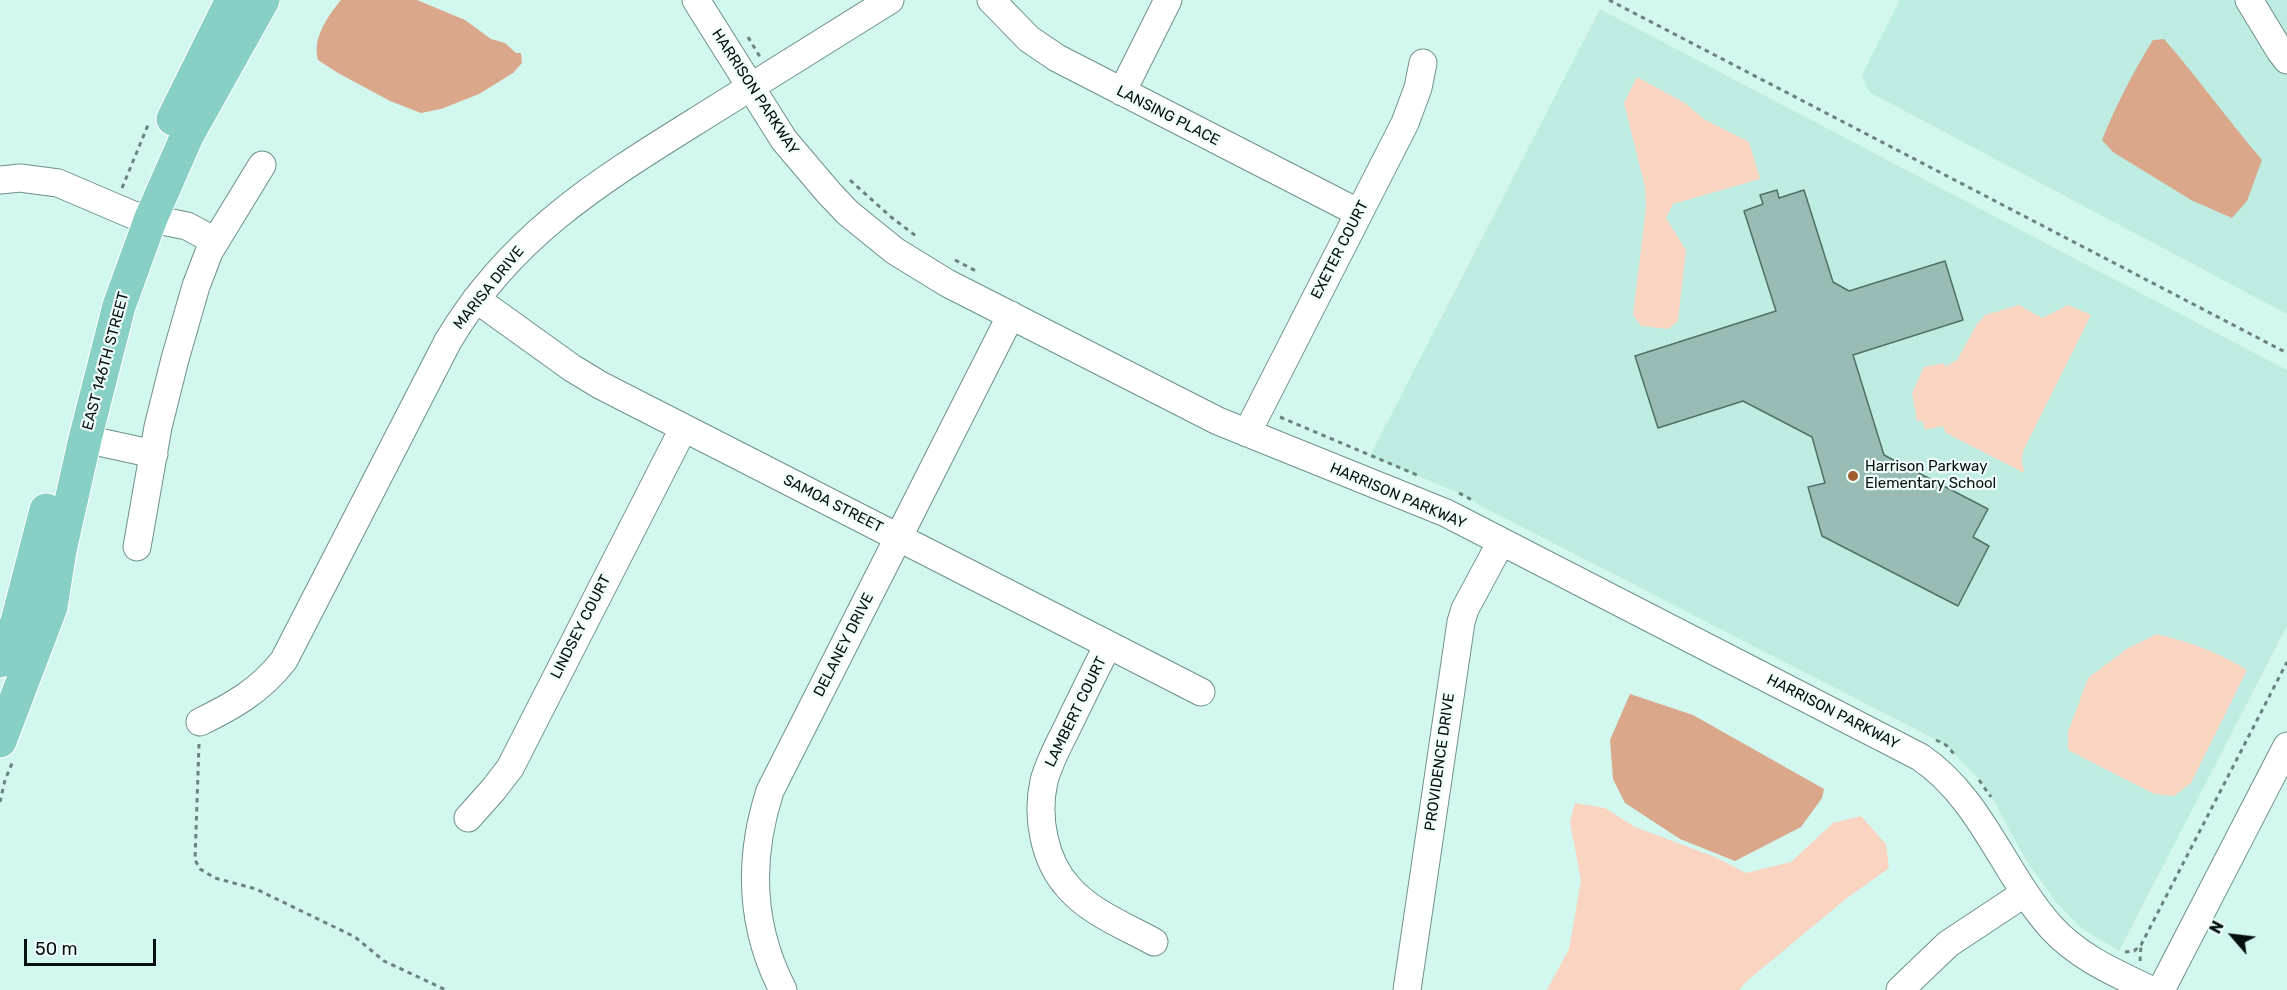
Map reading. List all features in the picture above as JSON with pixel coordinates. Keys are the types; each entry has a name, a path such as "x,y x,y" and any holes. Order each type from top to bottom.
{"main road":[{"name":"EAST 146TH STREET","path":"0,741 51,607 60,550 85,439 165,134 232,0"},
{"name":"EAST 146TH STREET","path":"0,661 16,622 38,547 66,421 100,299 142,216 263,0"}],"street":[{"name":"HARRISON PARKWAY","path":"696,0 761,81 784,140 804,165 848,213 912,263 1194,409 1252,422 1446,513 1928,762 1960,792 2025,893 2051,927 2072,947 2098,965 2151,990"},
{"name":"MARISA DRIVE","path":"200,722 254,692 274,674 284,660 448,341 476,299 516,252 560,212 609,176 890,0"},
{"name":"LANSING PLACE","path":"992,0 1012,23 1044,50 1359,213"},
{"path":"1122,92 1168,0"},
{"path":"2249,0 2287,60"},
{"name":"EXETER COURT","path":"1252,422 1412,107 1423,63"},
{"path":"137,547 154,454 178,348 204,264 262,165"},
{"path":"0,180 20,178 58,183 142,216 187,226 215,242"},
{"name":"SAMOA STREET","path":"476,299 572,368 683,429 1201,692"},
{"name":"DELANEY DRIVE","path":"783,990 771,966 755,904 755,856 763,812 778,772 1011,315"},
{"name":"LINDSEY COURT","path":"468,818 510,768 683,429"},
{"path":"85,439 154,454"},
{"name":"PROVIDENCE DRIVE","path":"1407,990 1461,622 1465,609 1501,542"},
{"name":"LAMBERT COURT","path":"1108,645 1048,767 1041,796 1043,830 1048,853 1068,888 1093,908 1154,942"},
{"path":"2161,990 2287,746"},
{"path":"1900,990 1948,944 2025,893"}],"path":[{"path":"1609,0 2287,353"},
{"path":"743,30 761,81"},
{"path":"847,177 891,217 921,239"},
{"path":"947,255 984,275"},
{"path":"1252,422 1277,413 1282,420 1370,456"},
{"path":"2119,951 2134,951 2141,945 2287,662"},
{"path":"200,722 195,860 200,869 215,878 256,889 335,927 355,937 384,961 446,990"},
{"path":"0,802 5,780"},
{"path":"2141,945 2141,959"}],"shaded area":[{"path":"341,0 417,0 465,20 491,39 505,43 516,53 521,53 522,63 513,73 479,94 441,109 421,113 390,101 318,60 317,44 322,28"},
{"path":"1900,0 2287,0 2287,314 1869,92 1862,75"},
{"name":"Harrison Parkway Elementary School","path":"1600,9 2287,370 2287,626 2119,951 2081,928 2056,902 2026,860 1987,788 1946,745 1481,506 1466,496 1370,456"},
{"path":"2164,39 2262,160 2247,201 2232,218 2191,200 2113,152 2102,140 2125,89 2153,40"},
{"path":"1637,77 1685,103 1704,119 1749,142 1760,179 1673,204 1666,218 1686,250 1678,321 1668,329 1641,326 1633,315 1646,207 1645,187 1624,103"},
{"path":"2019,305 2042,318 2068,305 2091,315 2023,451 2024,473 1946,433 1943,426 1925,430 1923,421 1917,421 1912,393 1924,367 1944,363 1945,367 1957,360 1977,324 1985,315"},
{"path":"2157,634 2204,648 2247,670 2191,783 2174,796 2154,794 2068,750 2068,732 2088,678 2128,648"},
{"path":"1630,694 1693,715 1824,789 1822,798 1801,827 1735,861 1680,839 1625,803 1613,779 1610,740"},
{"path":"1575,803 1605,808 1635,827 1715,857 1746,873 1791,862 1833,823 1861,816 1886,844 1889,868 1847,898 1739,990 1547,990 1569,949 1581,881 1570,822"}],"building":[{"path":"1777,190 1779,198 1804,190 1833,282 1849,291 1945,261 1963,320 1853,355 1884,455 1988,509 1973,537 1989,546 1958,606 1822,536 1808,487 1825,483 1812,437 1743,401 1658,428 1635,356 1776,311 1744,211 1763,204 1760,195"}],"place":[{"name":"Harrison Parkway Elementary School","path":"1853,476"}]}
